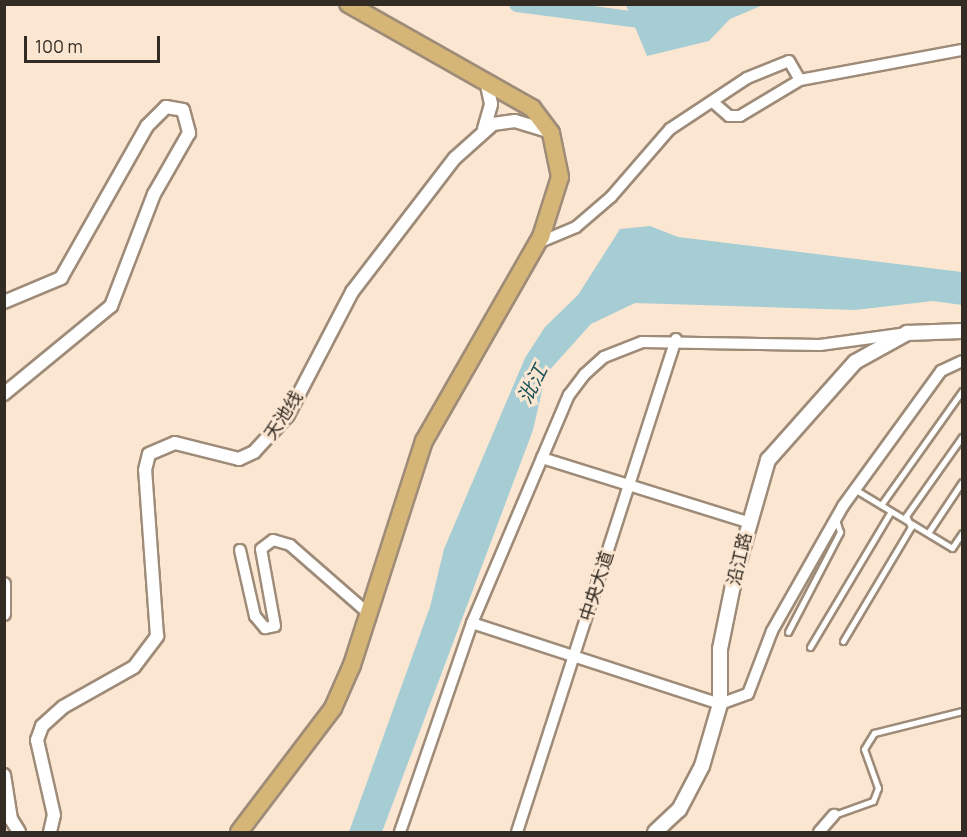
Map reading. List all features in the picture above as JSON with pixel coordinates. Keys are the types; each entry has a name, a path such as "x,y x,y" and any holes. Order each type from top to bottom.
{"main road":[{"path":"239,832 333,708 368,613 424,441 538,244 560,177 551,133 532,108 348,4"},
{"path":"907,333 963,331"},
{"name":"沿江路","path":"655,832 679,810 702,766 720,704 720,649 747,522 768,460 855,362 907,333"}],"street":[{"path":"714,103 729,116 740,116 800,80 963,50"},
{"path":"538,244 576,227 610,197 670,129 714,103 747,78 789,61 800,80"},
{"path":"484,129 491,104 486,81"},
{"path":"4,302 65,274 147,126 166,107 183,110 189,133 154,194 111,306 4,394"},
{"path":"484,129 509,121 551,133"},
{"name":"天池线","path":"50,832 54,815 37,740 42,726 63,707 134,667 157,636 145,470 150,454 175,443 239,459 263,445 288,414 352,292 448,166 484,129"},
{"path":"400,832 472,623 569,395 595,364 627,346 676,339 820,345 907,333"},
{"name":"中央大道","path":"517,832 676,339"},
{"path":"855,340 855,362"},
{"path":"472,623 720,704 748,694 772,631 835,518 940,371 963,361"},
{"path":"542,458 747,522"},
{"path":"240,550 255,616 265,628 275,626 261,549 273,540 290,545 368,613"},
{"path":"4,584 4,614"},
{"path":"4,775 11,819 19,832"},
{"path":"819,832 834,815"}],"lane":[{"path":"881,505 963,391"},
{"path":"843,641 910,527 906,516 963,437"},
{"path":"927,534 963,482"},
{"path":"856,490 952,548 963,544"},
{"path":"810,647 891,511"},
{"path":"788,632 840,532 835,518"},
{"path":"952,548 963,533"},
{"path":"834,815 873,801 878,788 864,749 874,733 963,711"}],"water":[{"path":"626,5 763,5 730,19 709,41 647,56"},
{"path":"650,226 678,237 962,272 962,305 933,301 855,310 635,303 591,324 546,374 533,430 382,832 349,832 430,607 444,549 525,358 545,327 578,295 620,229"}],"waterway":[{"name":"沘江","path":"517,4 653,22"}]}
